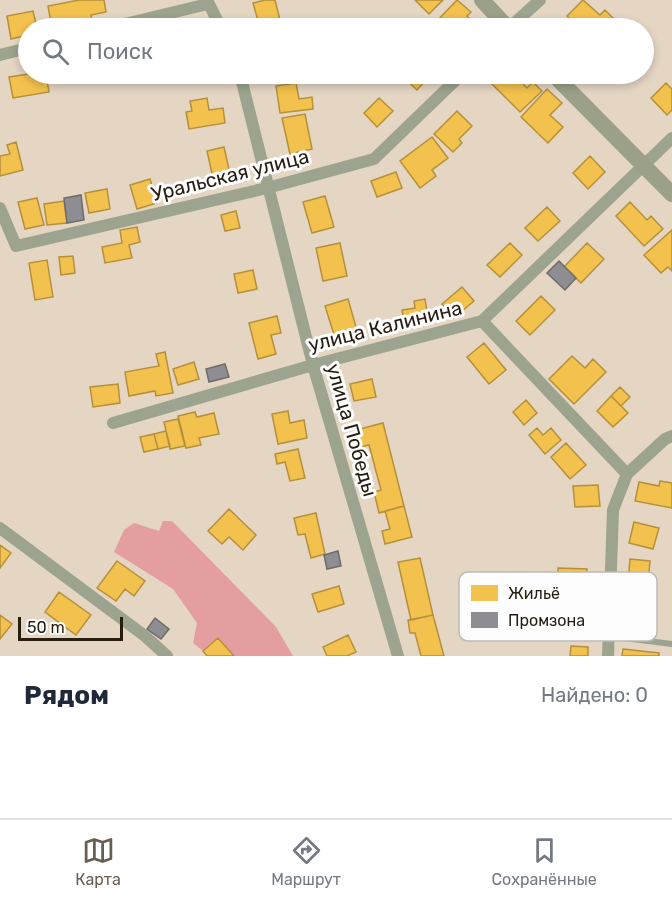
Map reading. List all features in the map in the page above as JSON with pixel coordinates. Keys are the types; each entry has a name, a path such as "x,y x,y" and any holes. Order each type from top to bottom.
{"street":[{"path":"482,0 499,18"},
{"path":"519,18 540,0"},
{"path":"146,18 208,2 215,18"},
{"path":"0,55 18,50"},
{"name":"улица Победы","path":"242,84 313,365 398,656"},
{"name":"Уральская улица","path":"0,208 16,246 267,188 374,159 452,84"},
{"path":"563,84 672,194"},
{"name":"улица Калинина","path":"113,423 313,365 482,321 672,138"},
{"path":"482,321 627,474"},
{"path":"611,572 613,510 627,474 665,439 672,436"},
{"path":"0,528 145,636 167,656"}],"lane":[{"path":"648,641 672,644"}],"shaded area":[{"path":"163,521 172,521 276,627 293,656 234,656 218,638 203,651 193,643 197,623 173,589 114,552 124,530 134,523 159,531"}],"building: Жильё":[{"path":"79,0 104,0 106,12 91,15 92,18 50,18 48,6"},
{"path":"275,0 280,18 257,18 253,3"},
{"path":"415,0 443,0 429,14"},
{"path":"457,0 471,12 467,16 469,18 440,18"},
{"path":"583,0 600,15 605,10 613,18 569,18 567,16"},
{"path":"33,11 35,18 18,18 18,37 11,39 7,16"},
{"path":"18,76 18,84 48,84 49,92 13,98 9,77"},
{"path":"666,83 672,89 672,110 667,115 651,98"},
{"path":"296,84 299,99 312,97 313,109 280,113 276,86"},
{"path":"411,84 422,84 417,90"},
{"path":"492,84 523,84 527,88 535,84 542,91 520,112"},
{"path":"547,89 562,103 550,115 563,127 548,143 521,117"},
{"path":"207,98 209,110 223,108 225,123 189,129 186,112 192,111 190,101"},
{"path":"379,98 393,111 377,127 364,113"},
{"path":"457,111 472,126 459,139 462,143 453,152 434,134"},
{"path":"305,114 312,149 290,154 282,118"},
{"path":"432,137 448,158 432,170 436,176 420,188 400,161"},
{"path":"16,142 23,170 0,176 0,156 10,154 7,145"},
{"path":"224,147 230,174 213,178 207,151"},
{"path":"590,156 605,172 588,189 573,173"},
{"path":"396,172 402,188 377,197 371,181"},
{"path":"150,179 157,203 137,209 130,185"},
{"path":"107,189 110,209 89,213 85,193"},
{"path":"325,196 334,227 312,233 303,202"},
{"path":"37,198 44,225 25,229 18,202"},
{"path":"64,201 67,223 47,225 44,204"},
{"path":"630,202 647,220 651,216 663,229 644,246 616,216"},
{"path":"547,207 560,221 538,241 525,228"},
{"path":"236,211 240,228 225,231 221,215"},
{"path":"137,227 140,242 129,245 132,258 105,263 102,247 122,243 120,230"},
{"path":"672,230 672,271 668,267 661,273 644,255"},
{"path":"340,243 347,276 323,281 316,248"},
{"path":"510,243 522,255 500,277 487,265"},
{"path":"587,243 604,259 581,283 564,267"},
{"path":"73,256 75,273 61,275 59,257"},
{"path":"47,260 53,297 35,300 29,263"},
{"path":"253,270 257,289 238,293 234,274"},
{"path":"462,287 474,301 454,318 442,304"},
{"path":"541,296 555,310 530,335 516,321"},
{"path":"348,299 358,334 336,341 325,306"},
{"path":"425,299 429,323 405,327 402,310 415,308 414,301"},
{"path":"277,316 281,333 271,335 276,354 258,359 249,323"},
{"path":"484,343 506,370 489,384 467,357"},
{"path":"165,352 173,393 156,396 155,391 129,396 125,372 159,366 156,354"},
{"path":"572,356 585,368 593,359 606,372 574,404 549,379"},
{"path":"194,362 199,379 178,385 173,369"},
{"path":"372,379 376,397 354,401 350,384"},
{"path":"118,384 120,403 93,407 90,387"},
{"path":"620,387 630,397 621,406 611,396"},
{"path":"611,396 628,413 613,427 597,411"},
{"path":"526,400 537,413 524,425 513,412"},
{"path":"288,411 290,423 304,420 307,438 278,444 272,414"},
{"path":"195,412 197,417 214,413 219,434 199,438 201,445 186,448 178,416"},
{"path":"178,419 185,446 170,449 164,422"},
{"path":"383,423 404,506 379,513 374,492 381,490 369,445 361,447 356,430"},
{"path":"537,428 543,435 551,428 561,440 545,454 529,435"},
{"path":"166,431 170,446 158,449 154,434"},
{"path":"154,434 158,449 144,452 140,437"},
{"path":"566,443 586,465 570,479 551,457"},
{"path":"298,449 305,478 290,481 285,462 277,464 275,454"},
{"path":"660,481 672,483 672,508 635,501 639,482 659,486"},
{"path":"598,485 600,506 575,507 573,486"},
{"path":"404,506 412,537 385,544 382,531 390,529 385,511"},
{"path":"229,509 256,535 243,550 229,537 222,544 208,531"},
{"path":"316,513 325,554 311,558 305,534 298,535 294,518"},
{"path":"634,522 659,528 653,549 629,543"},
{"path":"0,545 11,553 0,568"},
{"path":"420,558 433,615 411,620 398,562"},
{"path":"630,559 650,561 649,572 629,572"},
{"path":"117,561 145,581 134,596 125,589 116,601 97,588"},
{"path":"558,568 587,569 587,572 558,572"},
{"path":"339,586 344,604 318,612 312,594"},
{"path":"59,592 91,615 76,635 45,612"},
{"path":"0,615 12,624 0,639"},
{"path":"433,615 444,656 421,656 415,633 410,633 408,620"},
{"path":"348,635 356,652 347,656 327,656 323,647"},
{"path":"218,638 234,656 207,656 203,651"},
{"path":"571,646 588,647 588,656 570,656"},
{"path":"623,649 659,653 659,656 622,656"}],"building: Промзона":[{"path":"81,195 84,220 67,223 64,198"},
{"path":"559,261 576,278 565,290 547,273"},
{"path":"225,364 229,377 209,382 206,369"},
{"path":"338,551 341,566 327,569 324,555"},
{"path":"155,618 169,629 161,639 147,629"}]}
